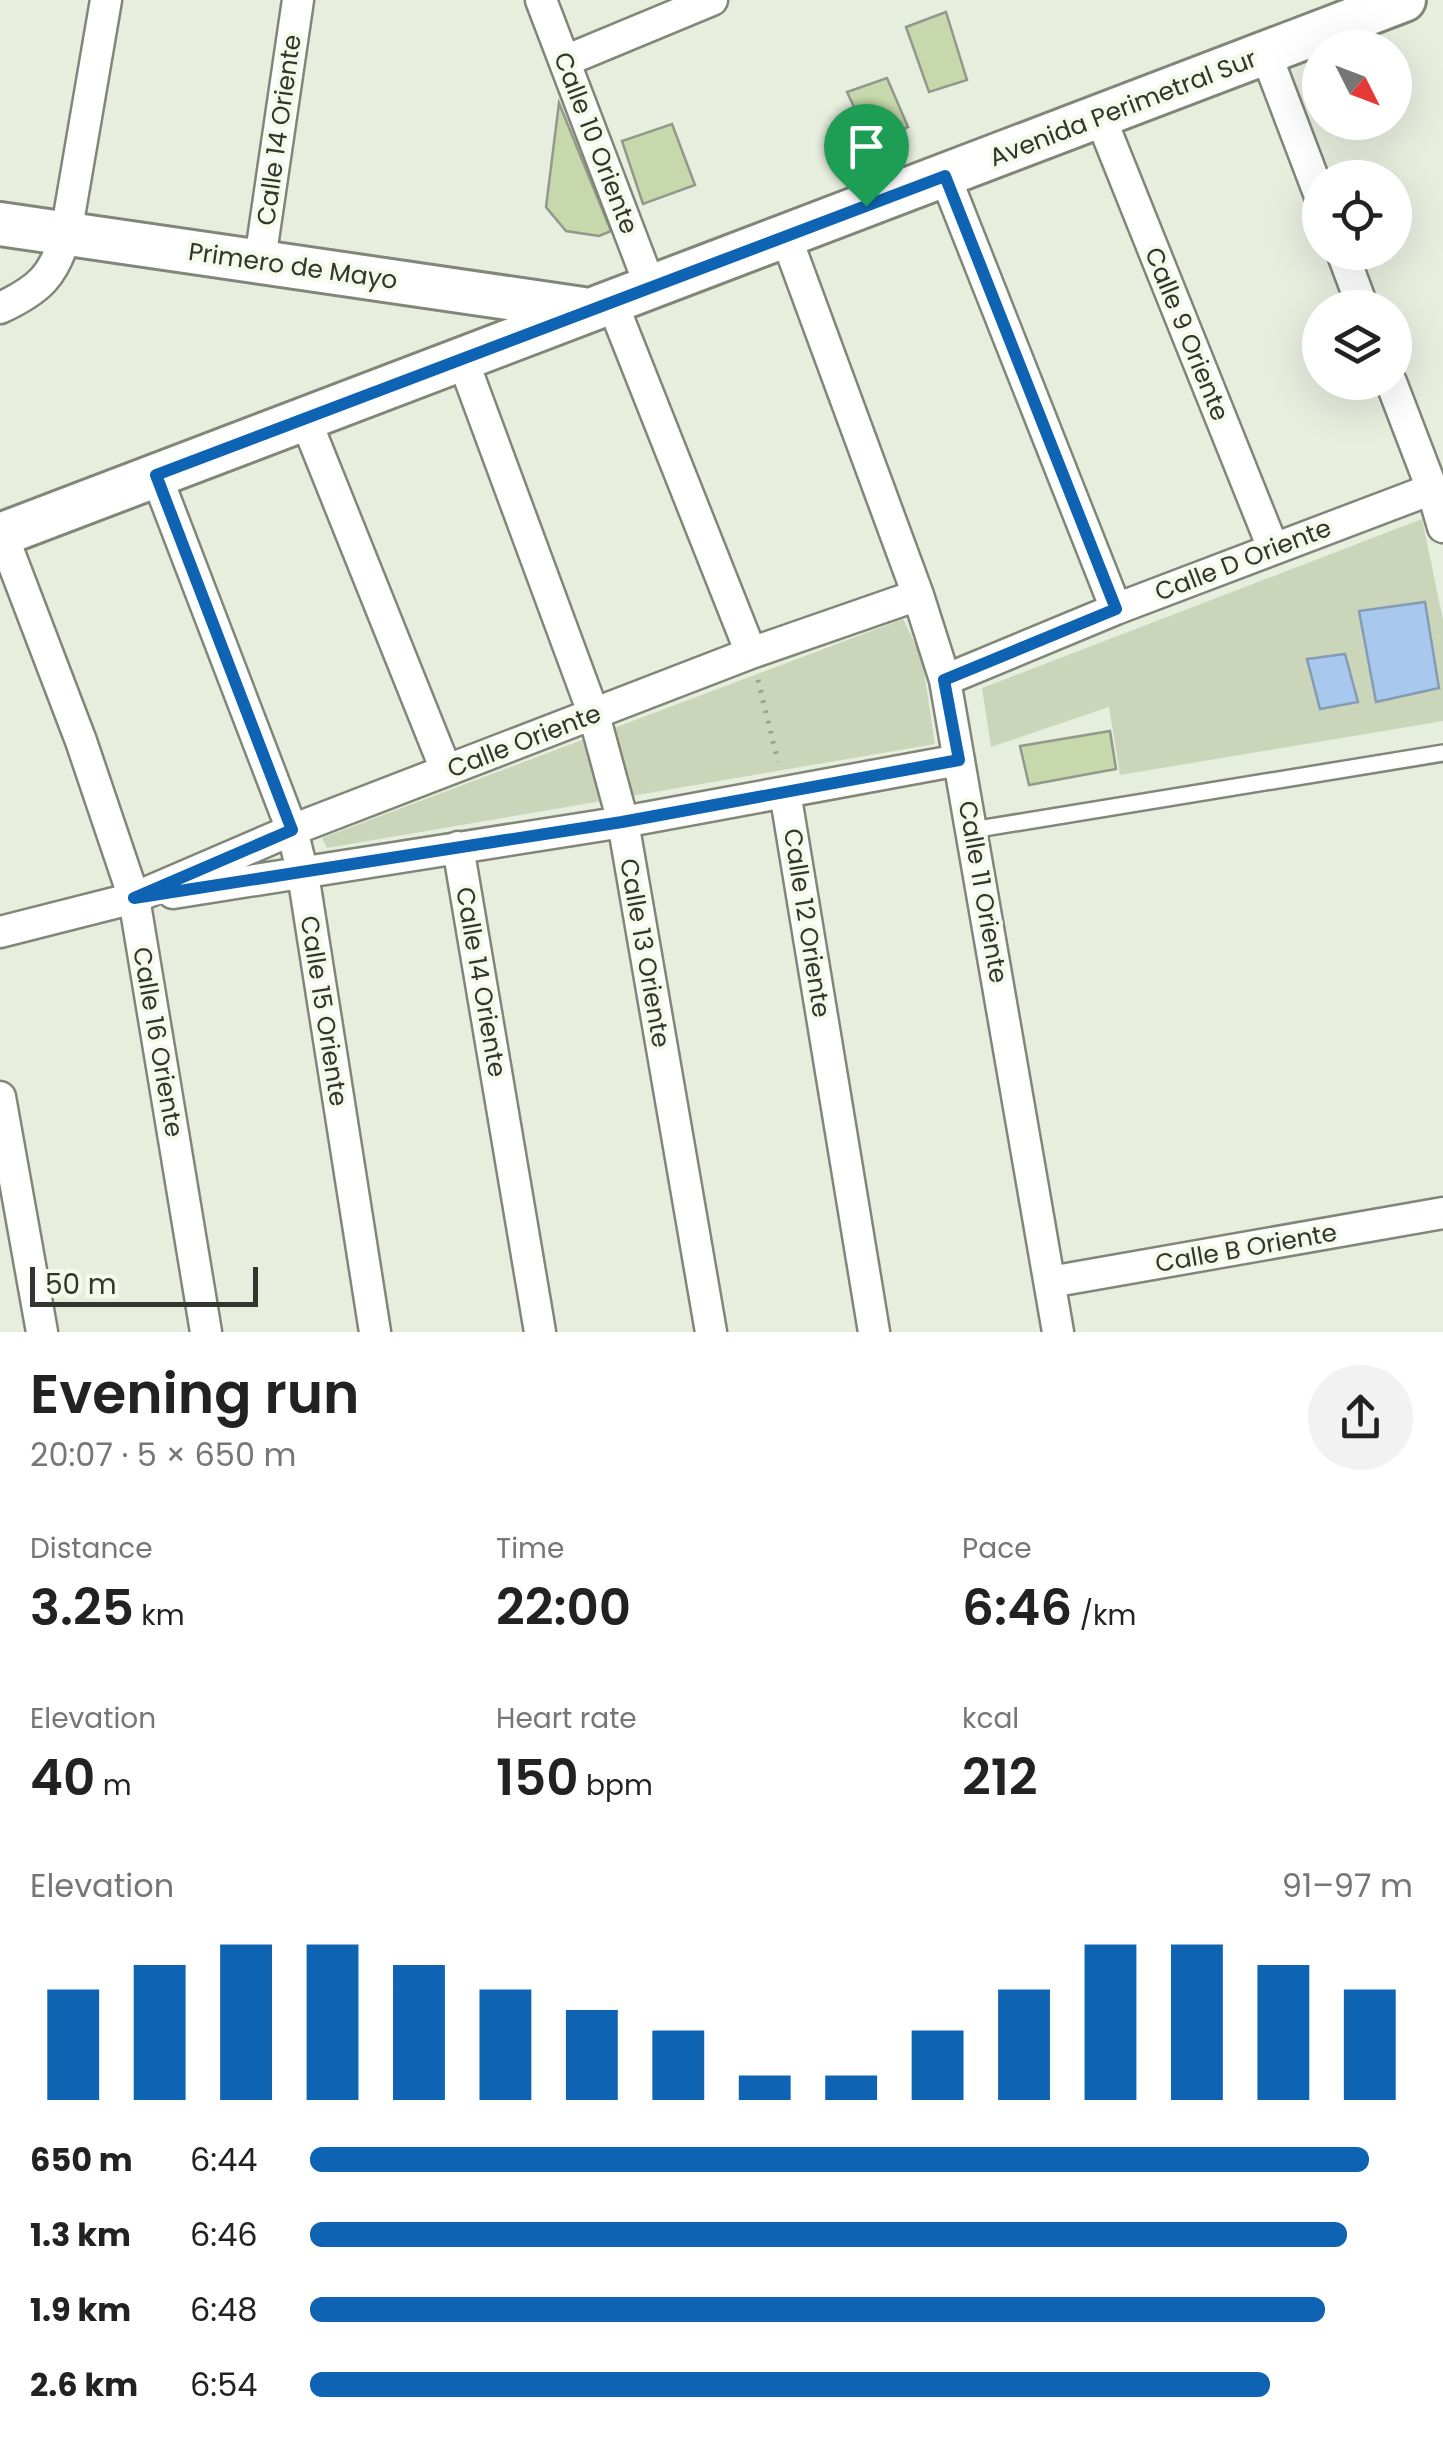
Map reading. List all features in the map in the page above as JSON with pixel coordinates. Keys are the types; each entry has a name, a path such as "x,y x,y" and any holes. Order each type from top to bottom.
{"street":[{"path":"0,308 30,294 57,265 66,234 106,0"},
{"name":"Calle 14 Oriente","path":"260,260 298,0"},
{"name":"Calle 10 Oriente","path":"541,0 565,61 616,299"},
{"path":"565,61 712,0"},
{"name":"Avenida Perimetral Sur","path":"1,535 304,416 1101,119 1404,0"},
{"path":"1266,54 1306,160"},
{"name":"Calle 9 Oriente","path":"1101,119 1273,548"},
{"path":"945,176 1116,609"},
{"name":"Primero de Mayo","path":"0,224 260,260 616,299"},
{"name":"Calle 11 Oriente","path":"786,237 918,595 944,680 1058,1332"},
{"path":"616,299 752,653"},
{"name":"Calle 13 Oriente","path":"462,358 594,715 622,822 711,1332"},
{"path":"1398,400 1443,528"},
{"path":"304,416 446,770"},
{"name":"Calle 15 Oriente","path":"156,475 292,830 303,874 374,1332"},
{"name":"Calle D Oriente","path":"944,680 1116,609 1432,490"},
{"name":"Calle 16 Oriente","path":"1,535 81,741 134,898 206,1332"},
{"name":"Calle Oriente","path":"134,898 446,770 752,653 918,595"},
{"name":"Calle Oriente","path":"0,932 134,898 622,822 959,760"},
{"name":"Calle 12 Oriente","path":"785,792 874,1332"},
{"name":"Calle 14 Oriente","path":"458,847 540,1332"},
{"path":"0,1097 42,1332"},
{"name":"Calle B Oriente","path":"1050,1282 1443,1214"}],"lane":[{"path":"972,830 1443,754"}],"path":[{"name":"Calle 12 Oriente","path":"752,653 785,792"}],"green space":[{"path":"1422,519 1443,620 1443,721 1120,775 1109,707 991,747 982,688"},
{"path":"903,619 922,658 935,744 327,848 322,838"}],"water":[{"path":"1425,602 1439,688 1376,702 1359,611"},
{"path":"1345,654 1358,702 1320,709 1307,659"}],"building":[{"path":"946,12 967,80 929,92 906,27"},
{"path":"887,78 908,127 871,143 847,92"},
{"path":"559,103 611,231 599,236 566,231 546,207"},
{"path":"672,124 695,185 643,204 622,141"},
{"path":"1110,731 1116,769 1029,785 1020,746"}],"route":[{"path":"945,176 1116,609 944,680 959,760 622,822 134,898 292,830 156,475 866,206 945,176"}]}
